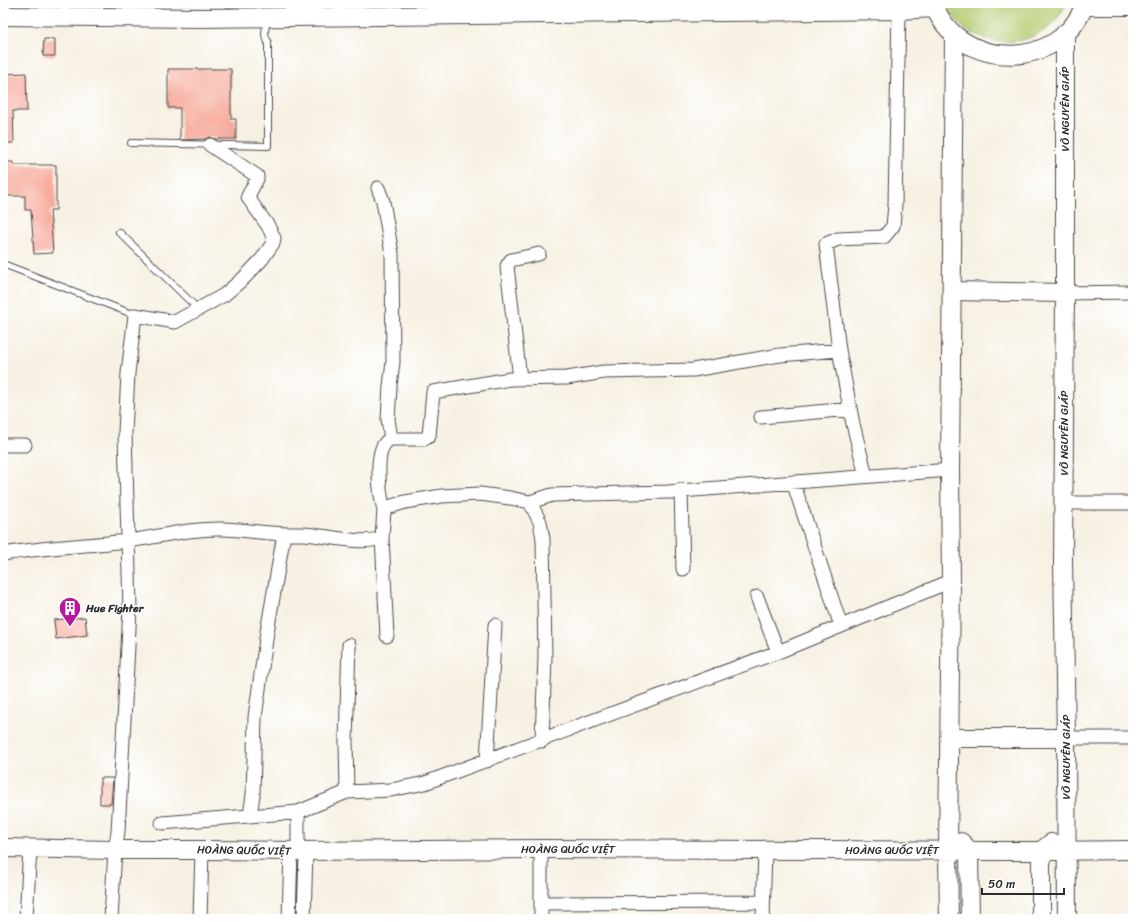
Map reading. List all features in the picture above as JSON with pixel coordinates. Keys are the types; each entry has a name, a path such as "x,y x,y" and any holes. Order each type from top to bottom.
{"street":[{"path":"3,16 274,12 304,10 541,8 900,10 934,6 943,22 954,34 966,43 980,50 1010,56 1039,50 1053,43 1072,25 1084,5 1133,6"},
{"path":"866,476 850,409 839,350 826,244 838,239 884,237 893,226 896,205 900,10"},
{"name":"VÕ NGUYÊN GIÁP","path":"1065,33 1065,293 1062,561 1066,738 1067,919"},
{"path":"949,919 948,828 951,581 950,470 954,34"},
{"path":"111,919 119,824 130,609 124,433 128,373 135,315 175,322 224,295 246,277 262,259 273,243 274,238 268,226 248,196 257,179 257,176 210,145"},
{"path":"378,188 383,201 392,254 393,362 388,419 391,439"},
{"path":"520,379 506,266 510,260 539,254"},
{"path":"952,291 1065,293 1133,292"},
{"path":"387,636 382,537 384,510 379,486 380,458 385,442 391,439 424,439 429,436 433,392 510,379 567,378 604,372 693,370 780,355 839,350"},
{"path":"761,417 850,409"},
{"path":"3,445 26,445"},
{"path":"384,510 405,502 442,496 480,494 530,502 552,495 681,490 950,470"},
{"path":"793,482 841,626"},
{"path":"681,490 683,569"},
{"path":"530,502 540,522 543,539 545,656 542,741"},
{"path":"1063,504 1133,503"},
{"path":"3,554 128,541 194,531 223,529 284,534 309,534 349,540 378,540 382,537"},
{"path":"250,816 253,795 255,717 267,632 284,534"},
{"path":"162,823 298,812 347,792 391,790 425,783 542,741 778,652 951,581"},
{"path":"757,597 778,652"},
{"path":"487,761 495,625"},
{"path":"347,792 346,741 349,645"},
{"path":"949,738 1133,738"},
{"path":"298,812 298,851 304,919"},
{"path":"948,828 968,850 970,919"},
{"path":"1041,919 1041,851 1066,841 1133,850"},
{"name":"HOÀNG QUỐC VIỆT","path":"3,848 298,851 765,849 1041,851"},
{"path":"26,919 30,848"},
{"path":"541,849 541,919"},
{"path":"763,919 765,849"},
{"path":"200,919 202,850"},
{"path":"289,919 298,851"},
{"path":"541,903 763,902"}],"lane":[{"path":"131,144 268,146 268,42 265,35 274,12"},
{"path":"120,232 198,309"},
{"path":"3,264 135,315"}],"green space":[{"path":"945,3 1066,3 1060,15 1041,33 1029,38 1003,42 989,40 966,30 954,18"}],"building":[{"path":"44,39 55,39 55,56 43,56"},
{"path":"168,69 231,69 231,119 236,119 236,139 216,139 210,137 205,139 180,140 180,108 168,108"},
{"path":"26,73 27,111 13,111 14,143 3,143 3,74"},
{"path":"3,162 13,162 13,165 56,165 56,210 50,210 53,253 34,254 31,210 25,210 25,196 3,196"},
{"name":"Hue Fighter","path":"85,617 87,635 56,639 54,620"},
{"path":"100,778 113,778 111,804 100,804"}],"place":[{"name":"Hue Fighter","path":"70,628"}]}
